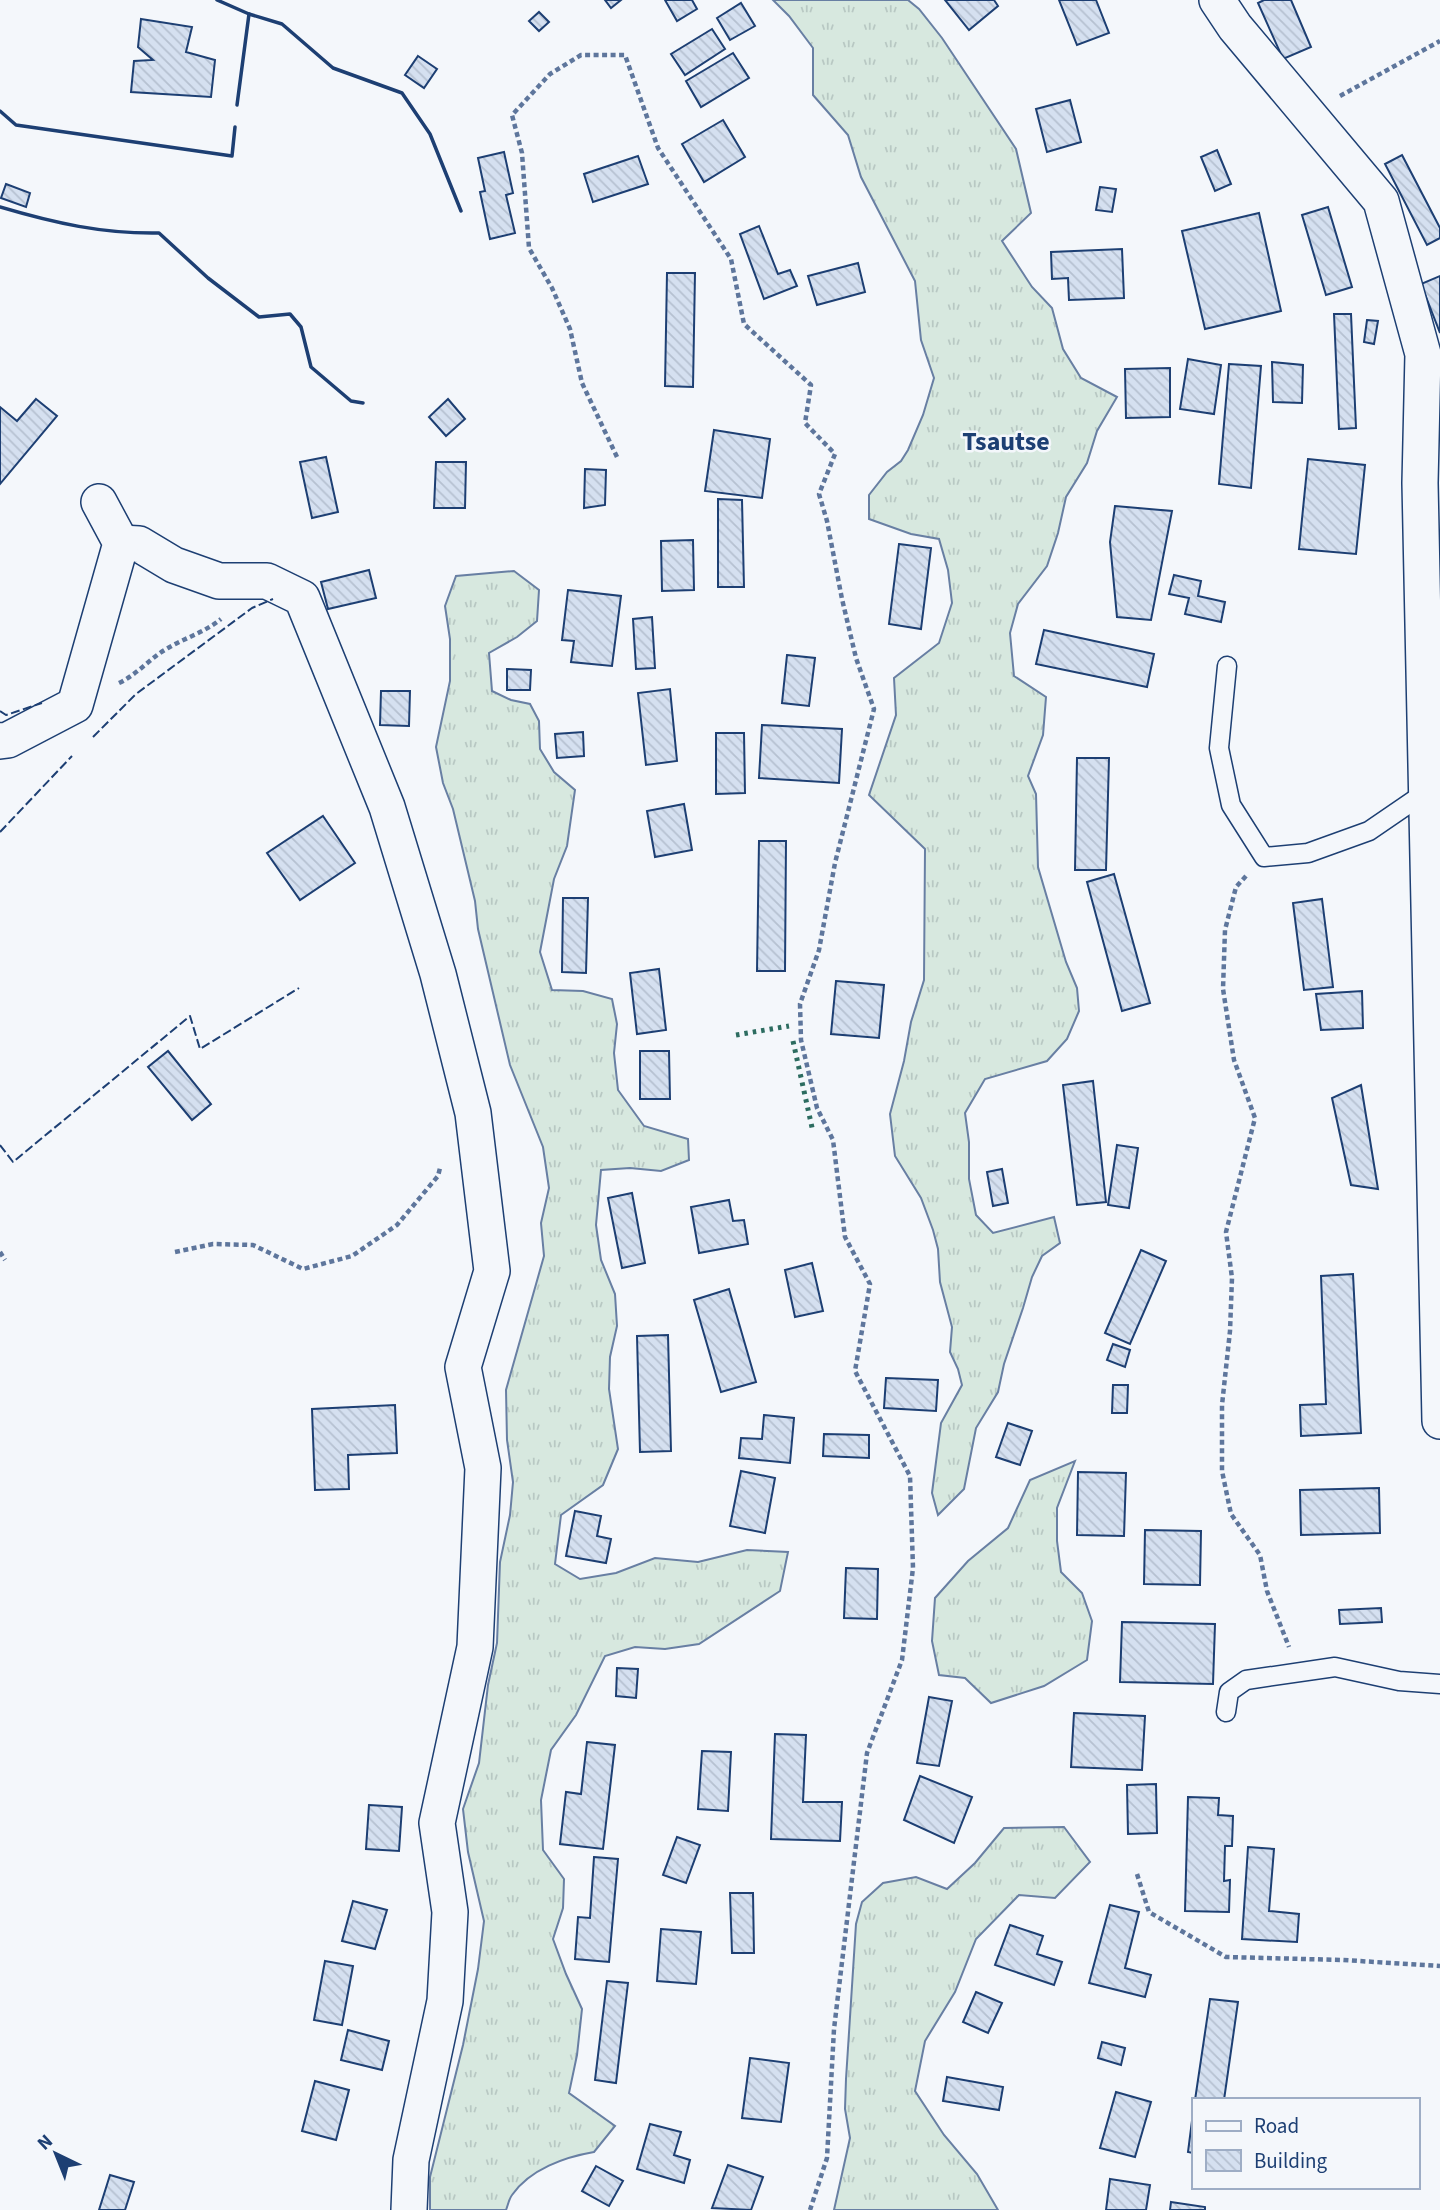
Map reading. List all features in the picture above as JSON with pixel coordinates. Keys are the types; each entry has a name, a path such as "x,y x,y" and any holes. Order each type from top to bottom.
{"street":[{"path":"1217,0 1236,27 1381,201 1423,354 1420,483 1426,792 1435,989 1440,1421"},
{"path":"3,738 75,705 121,543 99,502"},
{"path":"121,543 139,544 174,565 219,580 267,581 302,598 387,807 438,974 473,1113 492,1271 463,1367 483,1468 475,1647 437,1824 450,1912 445,2001 411,2160 409,2210"}],"lane":[{"path":"1227,666 1219,748 1231,805 1264,858 1308,853 1369,831 1426,792"},
{"path":"1226,1712 1229,1692 1246,1680 1298,1671 1335,1667 1399,1681 1440,1684"}],"path":[{"path":"1308,112 1398,66 1440,41"},
{"path":"617,457 582,383 570,329 552,288 529,248 522,153 512,115 550,74 581,55 625,54 658,148 731,259 744,324 811,385 805,423 835,454 818,494 827,521 856,658 874,709 835,863 819,950 800,1004 801,1041 817,1108 834,1140 845,1237 870,1284 855,1371 910,1476 913,1568 901,1660 867,1753 834,2029 827,2158 810,2210"},
{"path":"75,705 132,677 166,649 212,626 267,581"},
{"path":"1264,858 1236,887 1226,930 1223,989 1230,1036 1234,1060 1255,1118 1226,1232 1232,1278 1230,1331 1222,1405 1222,1471 1231,1514 1260,1555 1268,1591 1298,1671"},
{"path":"176,1252 213,1244 253,1245 303,1269 352,1256 397,1225 438,1175 441,1164"},
{"path":"0,1252 5,1260"},
{"path":"1136,1874 1149,1912 1226,1957 1440,1966"}],"green space":[{"path":"773,0 908,0 919,9 942,38 1016,149 1031,213 1002,241 1032,287 1052,308 1063,349 1081,378 1117,397 1097,431 1087,463 1066,497 1047,566 1018,604 1010,633 1014,676 1046,697 1043,735 1028,776 1036,794 1038,867 1066,962 1077,988 1079,1011 1067,1039 1047,1061 985,1079 965,1113 969,1142 969,1179 976,1215 993,1233 1054,1217 1060,1243 1042,1256 1032,1277 1004,1364 998,1392 976,1428 964,1489 938,1515 932,1493 941,1423 962,1385 950,1352 952,1327 940,1282 938,1249 933,1230 921,1198 895,1156 890,1114 911,1022 924,980 925,849 869,795 896,715 894,678 939,643 952,603 948,570 939,539 911,534 869,519 869,495 908,450 923,415 934,378 921,340 915,281 861,177 848,135 813,95 813,48"},
{"path":"514,571 539,590 537,621 517,637 489,653 492,691 511,700 530,704 539,721 540,749 554,772 575,790 567,846 554,879 540,952 552,990 583,991 612,999 617,1024 614,1053 618,1090 644,1126 688,1139 689,1160 661,1171 630,1168 601,1170 596,1225 601,1260 615,1294 617,1326 610,1357 609,1389 618,1449 603,1485 561,1515 555,1564 580,1579 616,1573 655,1558 698,1562 747,1550 788,1552 780,1591 699,1644 665,1649 635,1647 605,1656 576,1715 551,1750 541,1800 543,1850 564,1879 563,1908 553,1939 582,2009 569,2093 615,2126 594,2152 560,2161 528,2178 512,2195 506,2210 430,2210 430,2177 463,2045 484,1921 468,1852 463,1809 479,1763 488,1685 497,1643 500,1562 510,1515 513,1482 507,1440 506,1390 544,1256 541,1223 549,1188 543,1147 510,1065 478,929 475,901 436,747 450,681 450,639 445,606 456,576"},
{"path":"1075,1461 1057,1508 1057,1541 1061,1572 1082,1593 1092,1621 1087,1660 1044,1686 991,1703 965,1678 939,1675 932,1641 935,1598 968,1561 1008,1528 1030,1480"},
{"path":"1064,1827 1090,1862 1055,1898 1019,1895 976,1939 955,1992 925,2041 915,2091 944,2135 977,2174 998,2210 834,2210 850,2138 845,2109 846,2079 856,1924 862,1902 883,1883 916,1877 947,1889 975,1863 1004,1828"}],"building":[{"path":"605,0 621,0 611,8"},
{"path":"665,0 692,0 697,9 677,21"},
{"path":"945,0 994,0 998,6 969,30"},
{"path":"1059,0 1096,0 1109,33 1077,45"},
{"path":"1264,0 1291,0 1311,47 1283,59 1258,3"},
{"path":"741,3 755,26 730,40 717,18"},
{"path":"539,12 549,22 539,31 529,21"},
{"path":"141,19 192,27 186,52 215,60 211,97 131,92 134,61 153,60 138,47"},
{"path":"712,29 725,49 685,75 671,54"},
{"path":"733,53 749,78 701,107 686,81"},
{"path":"418,56 437,69 424,88 405,75"},
{"path":"1070,100 1081,142 1047,152 1036,109"},
{"path":"723,120 745,157 704,182 682,144"},
{"path":"1217,150 1231,184 1215,191 1201,157"},
{"path":"504,152 513,193 506,195 515,233 490,239 480,192 485,191 478,158"},
{"path":"1402,155 1440,228 1440,238 1427,245 1385,164"},
{"path":"638,156 648,184 593,202 584,174"},
{"path":"6,184 30,193 26,207 1,198"},
{"path":"1100,187 1116,189 1112,212 1096,210"},
{"path":"1328,207 1352,287 1326,295 1302,215"},
{"path":"1259,213 1281,311 1205,329 1182,231"},
{"path":"759,226 778,274 790,270 797,286 764,299 740,234"},
{"path":"1122,249 1124,298 1069,300 1068,278 1052,279 1051,252"},
{"path":"858,263 865,292 817,305 808,276"},
{"path":"667,273 695,273 693,387 665,386"},
{"path":"1440,276 1440,333 1421,284"},
{"path":"1334,314 1351,314 1356,428 1339,429"},
{"path":"1367,320 1378,321 1374,344 1364,342"},
{"path":"1188,359 1221,365 1214,414 1180,409"},
{"path":"1272,362 1303,365 1302,403 1273,402"},
{"path":"1229,364 1261,366 1251,488 1219,484"},
{"path":"1170,368 1170,417 1126,418 1125,369"},
{"path":"36,399 57,416 0,484 0,407 17,421"},
{"path":"448,399 465,419 446,436 429,417"},
{"path":"714,430 770,439 762,498 705,491"},
{"path":"326,457 338,512 312,518 300,462"},
{"path":"1308,459 1365,465 1356,554 1299,549"},
{"path":"436,462 466,462 465,508 434,508"},
{"path":"585,469 606,470 605,505 584,508"},
{"path":"718,499 742,500 744,587 718,587"},
{"path":"1115,506 1172,511 1151,620 1117,617 1110,542"},
{"path":"693,540 694,590 662,591 661,541"},
{"path":"899,544 931,548 921,629 889,624"},
{"path":"369,570 376,598 328,609 321,582"},
{"path":"1174,575 1201,581 1198,596 1225,602 1221,622 1185,614 1189,598 1169,594"},
{"path":"568,590 621,596 612,666 571,662 574,641 562,640"},
{"path":"652,617 655,668 636,669 633,619"},
{"path":"1044,630 1154,654 1147,687 1036,664"},
{"path":"787,655 815,658 809,706 782,703"},
{"path":"507,669 531,670 530,690 507,690"},
{"path":"670,689 677,761 646,765 638,693"},
{"path":"381,691 410,691 409,726 380,725"},
{"path":"762,725 842,729 839,783 759,778"},
{"path":"583,732 584,756 557,758 555,734"},
{"path":"716,733 744,733 745,793 716,794"},
{"path":"1077,758 1109,758 1106,870 1075,870"},
{"path":"684,804 692,850 655,857 647,811"},
{"path":"323,816 355,863 300,900 267,853"},
{"path":"759,841 786,841 785,971 757,971"},
{"path":"1114,874 1150,1003 1122,1011 1087,882"},
{"path":"563,898 588,898 586,973 562,972"},
{"path":"1322,899 1333,987 1304,990 1293,903"},
{"path":"659,969 666,1030 637,1034 630,973"},
{"path":"836,981 884,985 879,1038 831,1034"},
{"path":"1362,991 1363,1028 1321,1030 1316,994"},
{"path":"168,1051 211,1104 192,1120 148,1067"},
{"path":"640,1051 669,1051 670,1099 640,1099"},
{"path":"1093,1081 1106,1202 1077,1205 1063,1085"},
{"path":"1361,1085 1378,1189 1351,1185 1332,1098"},
{"path":"1117,1145 1138,1148 1129,1208 1108,1205"},
{"path":"1002,1169 1008,1203 993,1206 987,1172"},
{"path":"632,1193 645,1263 622,1268 608,1198"},
{"path":"729,1200 733,1221 744,1220 748,1244 699,1253 691,1207"},
{"path":"1141,1250 1166,1261 1130,1344 1105,1333"},
{"path":"812,1263 823,1311 795,1317 785,1270"},
{"path":"1353,1274 1361,1433 1301,1436 1300,1405 1326,1404 1321,1276"},
{"path":"729,1289 756,1382 721,1392 694,1300"},
{"path":"668,1335 671,1451 640,1452 637,1336"},
{"path":"1113,1344 1130,1350 1125,1367 1107,1360"},
{"path":"886,1378 938,1380 936,1411 884,1408"},
{"path":"1113,1385 1128,1385 1127,1413 1112,1413"},
{"path":"395,1405 397,1453 348,1455 349,1489 315,1490 312,1409"},
{"path":"764,1415 794,1418 790,1463 739,1458 741,1438 762,1439"},
{"path":"1008,1423 1032,1431 1020,1465 996,1457"},
{"path":"824,1434 869,1435 869,1458 823,1456"},
{"path":"741,1471 775,1478 765,1533 730,1526"},
{"path":"1078,1472 1126,1473 1124,1536 1077,1535"},
{"path":"1379,1488 1380,1533 1301,1535 1300,1490"},
{"path":"575,1511 601,1516 597,1536 611,1539 606,1563 566,1556"},
{"path":"1145,1530 1201,1531 1200,1585 1144,1584"},
{"path":"846,1568 878,1569 877,1619 844,1618"},
{"path":"1381,1608 1382,1622 1340,1624 1339,1610"},
{"path":"1122,1622 1215,1624 1213,1684 1120,1682"},
{"path":"617,1668 638,1669 636,1698 616,1696"},
{"path":"929,1697 952,1701 939,1766 917,1763"},
{"path":"1074,1713 1145,1716 1142,1770 1071,1767"},
{"path":"775,1734 806,1735 803,1802 842,1802 840,1841 771,1839"},
{"path":"587,1742 615,1745 603,1849 560,1844 566,1792 581,1794"},
{"path":"702,1751 731,1752 728,1811 698,1809"},
{"path":"920,1776 972,1797 954,1843 904,1820"},
{"path":"1156,1784 1157,1833 1128,1834 1127,1785"},
{"path":"1188,1797 1219,1798 1218,1815 1233,1816 1232,1846 1225,1846 1224,1881 1230,1880 1229,1912 1185,1911"},
{"path":"369,1805 402,1807 399,1851 366,1849"},
{"path":"677,1837 700,1845 686,1883 663,1875"},
{"path":"1248,1847 1274,1849 1269,1911 1299,1914 1297,1942 1242,1939"},
{"path":"594,1857 618,1859 609,1962 575,1959 578,1917 590,1918"},
{"path":"730,1893 753,1893 754,1953 732,1953"},
{"path":"353,1901 387,1910 375,1949 342,1941"},
{"path":"1110,1905 1139,1912 1125,1968 1151,1975 1145,1997 1089,1983"},
{"path":"1010,1925 1043,1936 1037,1954 1062,1962 1054,1985 995,1965"},
{"path":"661,1929 701,1932 696,1984 657,1981"},
{"path":"325,1961 353,1966 342,2025 314,2020"},
{"path":"607,1981 628,1983 616,2083 595,2080"},
{"path":"976,1992 1002,2003 988,2033 963,2022"},
{"path":"1210,1999 1238,2002 1224,2098 1195,2098"},
{"path":"348,2030 389,2041 382,2070 341,2060"},
{"path":"1102,2042 1125,2048 1121,2065 1098,2058"},
{"path":"750,2058 789,2063 781,2122 742,2118"},
{"path":"947,2077 1003,2087 999,2110 943,2101"},
{"path":"315,2081 349,2090 336,2140 302,2131"},
{"path":"1116,2092 1151,2102 1135,2157 1100,2148"},
{"path":"1192,2121 1192,2153 1188,2152"},
{"path":"650,2124 681,2132 674,2155 690,2160 684,2183 637,2169"},
{"path":"728,2165 763,2177 751,2210 712,2208"},
{"path":"596,2166 623,2181 609,2206 582,2191"},
{"path":"110,2175 134,2182 125,2210 99,2210"},
{"path":"1110,2179 1150,2185 1146,2210 1106,2210"},
{"path":"1171,2202 1205,2207 1205,2210 1170,2210"}],"hedge":[{"path":"736,1035 789,1026"},
{"path":"793,1041 813,1132"}],"fence":[{"path":"93,737 136,694 252,608 273,599"},
{"path":"0,711 6,715 42,703"},
{"path":"0,832 72,756"},
{"path":"0,1145 13,1162 190,1016 200,1049 299,988"}],"wall":[{"path":"217,0 282,24 333,68 402,93 430,134 461,211"},
{"path":"237,105 249,14"},
{"path":"0,111 16,125 232,156 235,127"},
{"path":"0,207 79,226 118,232 159,233 208,278 259,317 290,314 301,327 311,367 351,401 363,403"}],"district":[{"name":"Tsautse","path":"1006,441"}]}
